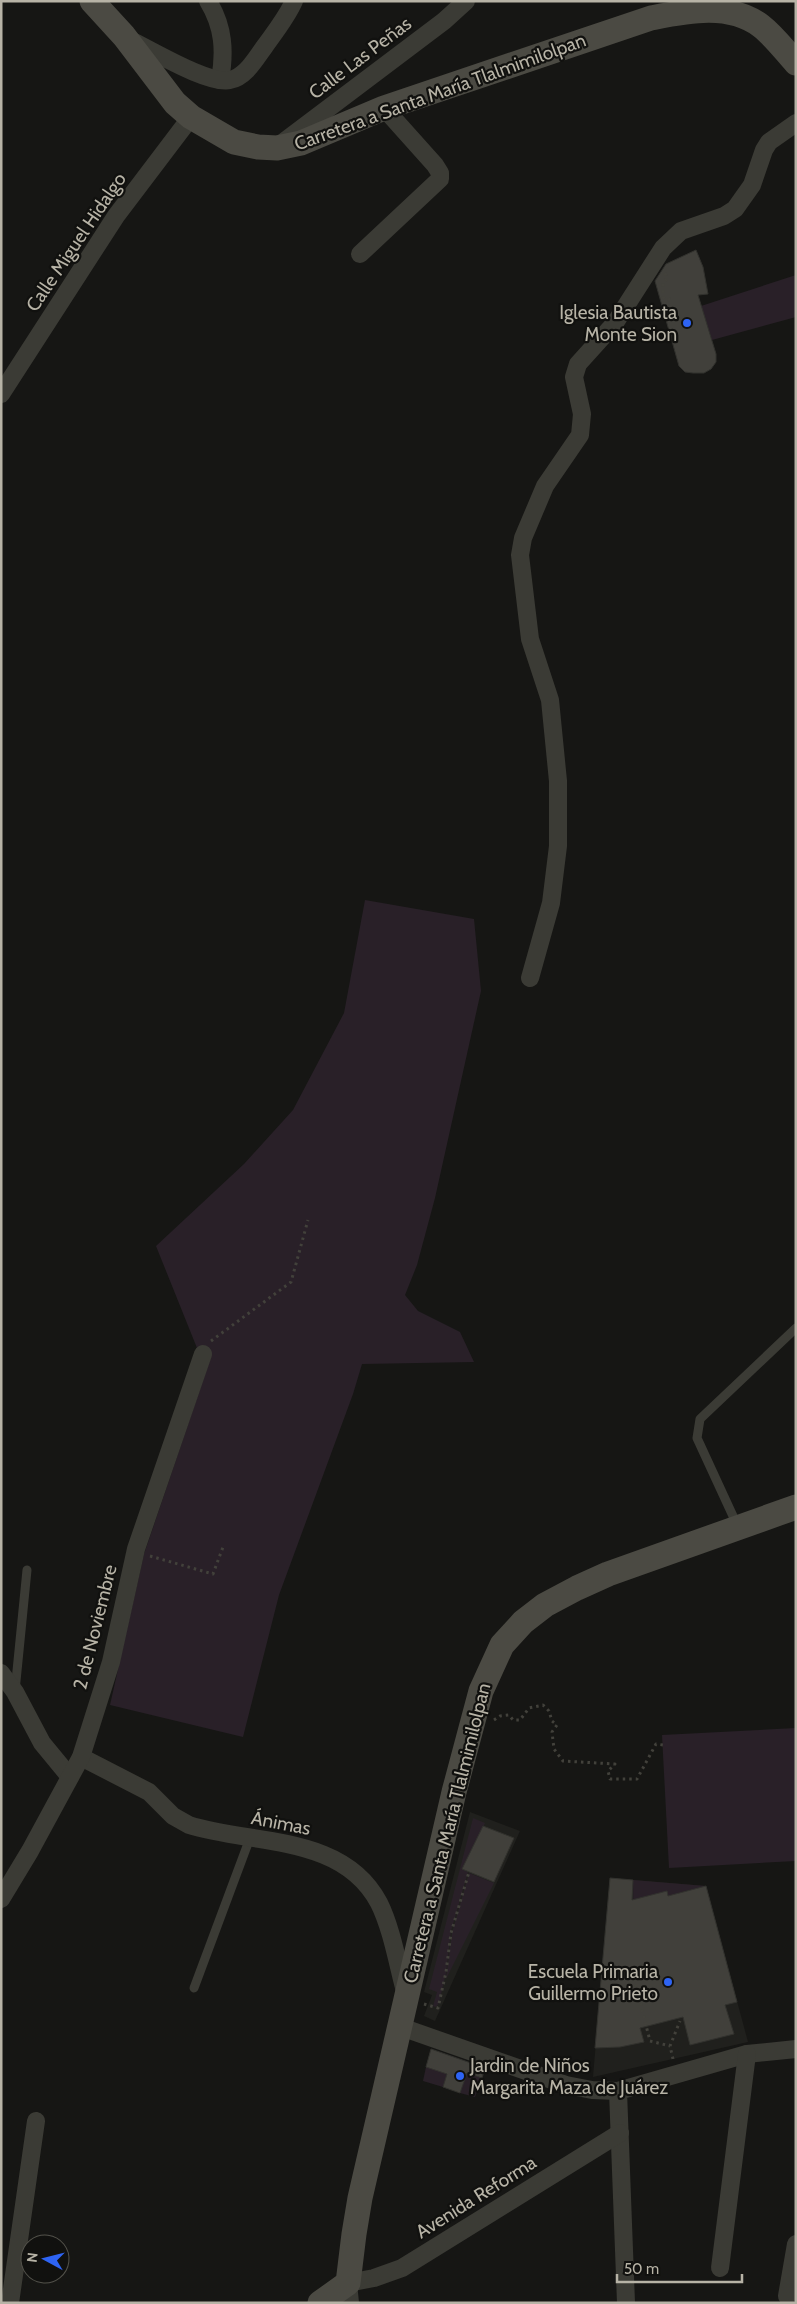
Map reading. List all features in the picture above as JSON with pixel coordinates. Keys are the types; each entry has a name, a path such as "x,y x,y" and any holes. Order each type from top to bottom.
{"main road":[{"name":"Carretera a Santa María Tlalmimilolpan","path":"92,1 124,36 175,103 191,117 234,142 258,147 277,148 301,143 384,108 651,18 683,12 708,10 731,13 748,18 762,26 796,62"},
{"name":"Carretera a Santa María Tlalmimilolpan","path":"349,2293 354,2234 360,2198 406,1995 452,1802 481,1691 502,1645 523,1622 545,1604 608,1574 796,1507"},
{"path":"320,2303 349,2293"}],"street":[{"path":"208,1 220,26 222,39 224,53 220,80"},
{"path":"124,36 199,74 220,80 230,80 241,75 254,62 294,1"},
{"name":"Calle Las Peñas","path":"277,148 444,21 466,1"},
{"path":"360,254 440,179 440,173 435,165 384,108"},
{"name":"Calle Miguel Hidalgo","path":"1,394 116,216 191,117"},
{"path":"530,978 553,887 558,846 558,781 550,700 530,639 520,555 523,538 545,486 580,434 582,414 574,377 578,364 614,323 663,248 681,231 724,216 735,209 752,185 764,150 769,142 796,123"},
{"name":"2 de Noviembre","path":"1,1899 30,1852 81,1757 111,1662 136,1548 203,1354"},
{"path":"1,1673 15,1692 42,1743 70,1777"},
{"name":"Ánimas","path":"81,1757 149,1792 181,1822 201,1829 319,1852 352,1871 366,1884 379,1904 406,1995"},
{"path":"400,2027 566,2085 592,2090 618,2091 747,2054 796,2048"},
{"path":"720,2268 747,2054"},
{"path":"618,2091 626,2303"},
{"path":"10,2303 36,2121"},
{"name":"Avenida Reforma","path":"349,2293 381,2276 402,2268 620,2133"},
{"path":"787,2296 796,2244"}],"lane":[{"path":"738,1527 696,1438 700,1419 796,1328"},
{"path":"15,1692 27,1570"},
{"path":"194,1988 250,1838"}],"path":[{"path":"203,1354 206,1345 291,1282 308,1220"},
{"path":"136,1548 150,1556 213,1574 223,1547"},
{"path":"473,1722 492,1722 500,1716 509,1715 513,1720 520,1720 529,1708 542,1704 549,1710 552,1722 557,1725 552,1732 554,1749 563,1760 615,1764 608,1771 610,1779 637,1779 656,1744 663,1744"},
{"path":"406,1995 438,2008 446,1972 451,1933 469,1872"},
{"path":"634,1978 650,2041 670,2046"},
{"path":"640,2001 644,2000"},
{"path":"677,2074 670,2046 680,2021"}],"shaded area":[{"path":"796,275 796,317 712,340 701,306"},
{"path":"365,900 474,919 481,991 435,1198 417,1265 405,1295 418,1311 460,1332 474,1362 362,1364 353,1394 279,1595 243,1737 110,1705 144,1554 211,1357 197,1348 156,1246 244,1164 293,1110 344,1013"},
{"path":"796,1728 796,1861 669,1868 662,1735"},
{"path":"470,1812 520,1831 435,2021 424,2016 432,1995 424,1992"},
{"path":"473,1818 485,1823 462,1869 468,1872 451,1931 446,1973 439,2003 436,2007 433,2006 437,1992 429,1989"},
{"path":"469,1873 494,1883 446,1979 452,1933"},
{"name":"Escuela Primaria Guillermo Prieto","path":"610,1878 706,1886 748,2042 593,2077"},
{"path":"633,1880 706,1886 678,1893 634,1943"},
{"path":"426,2067 449,2067 443,2087 423,2081"},
{"path":"467,2073 482,2078 475,2097 460,2093"}],"building":[{"name":"Iglesia Bautista Monte Sion","path":"696,250 703,267 708,294 698,295 716,354 716,362 711,369 704,373 685,372 679,366 655,281 666,264"},
{"path":"483,1826 514,1838 494,1882 462,1869"},
{"name":"Escuela Primaria Guillermo Prieto","path":"610,1878 633,1880 632,1900 667,1891 668,1896 706,1886 737,2002 725,2005 734,2034 690,2045 683,2017 640,2028 644,2042 620,2047 595,2048"},
{"path":"431,2049 485,2068 482,2078 467,2073 460,2093 443,2087 447,2074 426,2067"}],"place":[{"name":"Iglesia Bautista Monte Sion","path":"687,323"},
{"name":"Escuela Primaria Guillermo Prieto","path":"668,1982"},
{"name":"Jardin de Niños Margarita Maza de Juárez","path":"460,2076"}]}
